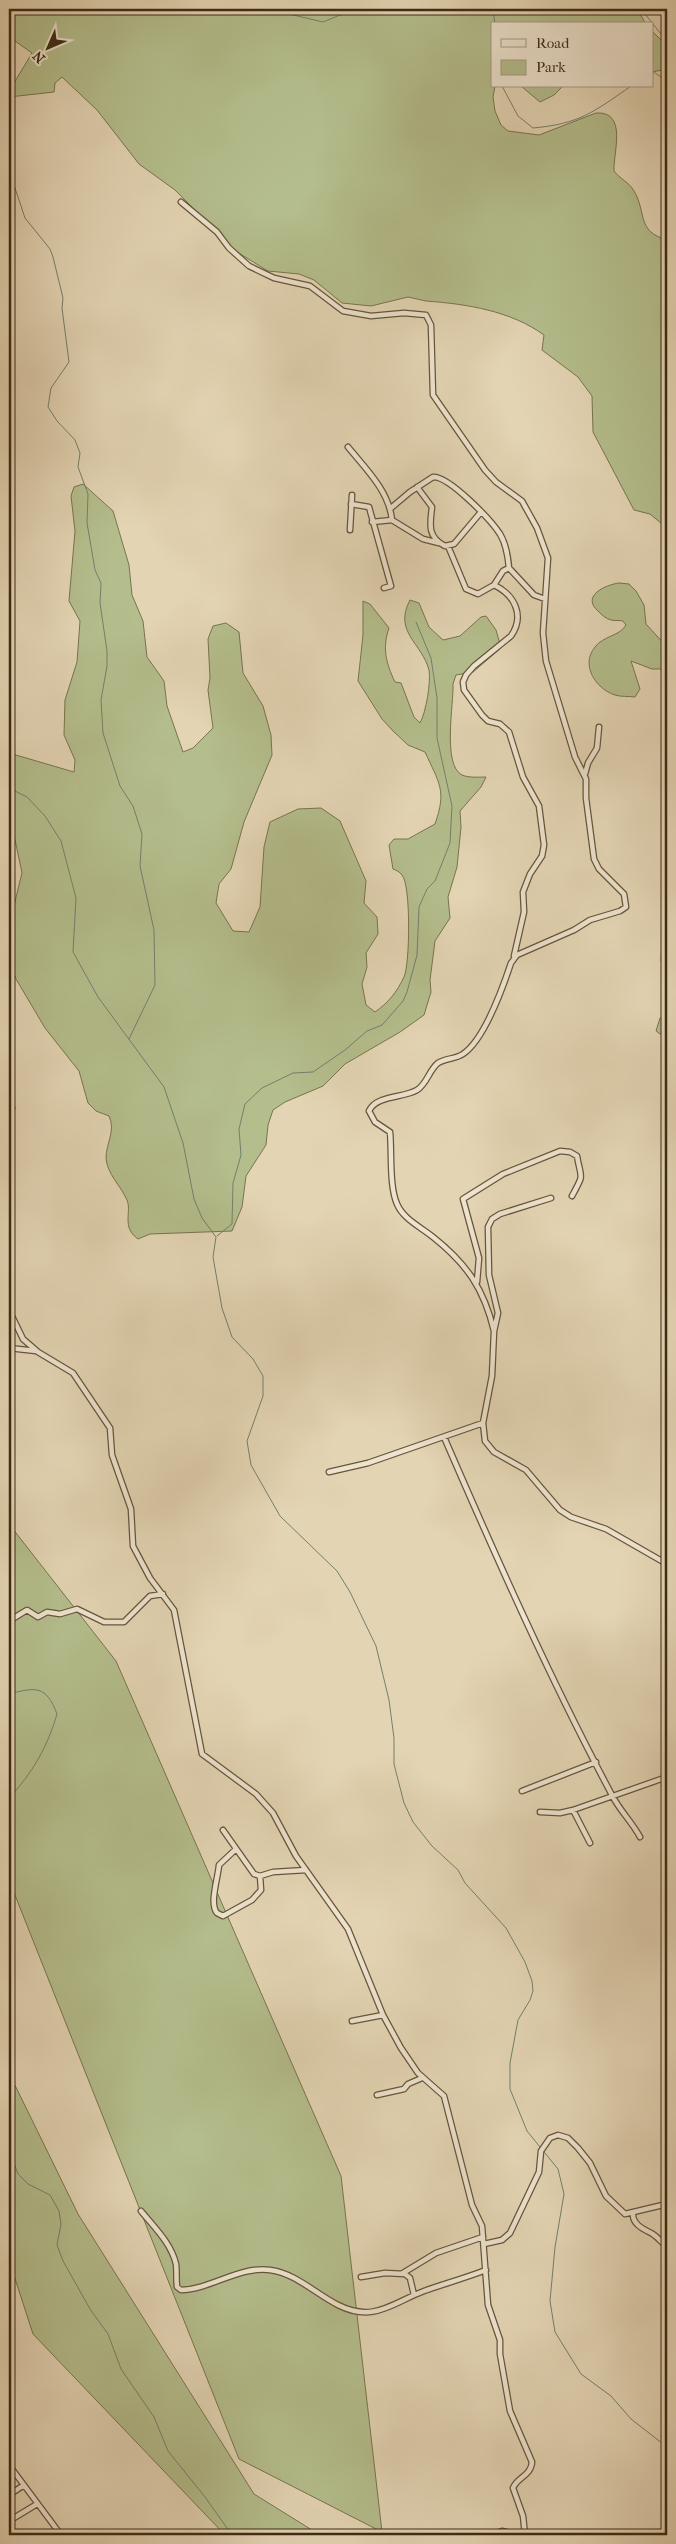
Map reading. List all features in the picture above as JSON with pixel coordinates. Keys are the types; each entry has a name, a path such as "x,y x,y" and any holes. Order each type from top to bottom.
{"street":[{"path":"181,202 216,232 229,248 249,266 274,278 310,286 343,311 371,316 404,313 426,315 431,325 433,395 484,470 496,482 517,496 531,516 548,558 543,633 546,661 575,758 585,774"},
{"path":"348,447 378,484 391,508 392,520"},
{"path":"391,508 417,487 433,476 437,476 481,512 500,535 507,552 509,568 534,594 545,599"},
{"path":"417,487 432,507 429,525 431,534 439,543"},
{"path":"350,530 352,495"},
{"path":"351,504 368,507 389,574 391,586 384,588"},
{"path":"372,522 392,520 423,540 448,546 454,544 481,512"},
{"path":"448,546 466,589 478,594 494,585 503,571 509,568"},
{"path":"494,585 514,599 518,610 515,630 506,641 466,675 463,682 464,690 488,721 500,724 508,732 523,777 539,806 544,845 542,856 530,874 523,892 524,912 514,957 483,1032 462,1055 437,1064 416,1091 394,1096 373,1106 370,1111 372,1119 390,1132 394,1194 399,1207 413,1224 444,1246 477,1282 494,1331"},
{"path":"514,957 574,930 590,920 620,911 626,906 624,894 599,869 594,859 586,798 585,774 588,763 597,748 600,727"},
{"path":"9,1102 12,1108"},
{"path":"477,1282 479,1258 463,1199 503,1174 560,1151 570,1152 576,1156 583,1176 581,1184 572,1196"},
{"path":"551,1198 511,1209 500,1214 489,1223 489,1275 498,1313 494,1331 493,1366 483,1424 484,1436 491,1449 526,1470 560,1510 571,1517 606,1528 667,1564"},
{"path":"9,1310 20,1335 38,1352 73,1373 106,1421 112,1436 112,1455 130,1509 133,1546 150,1578 174,1610 202,1754 265,1802 280,1823 306,1870 352,1936 383,2015 422,2078 444,2096 470,2200 481,2222 488,2305 500,2340 510,2412 532,2462 530,2471 513,2488 523,2516 526,2535"},
{"path":"9,1348 38,1352"},
{"path":"329,1472 368,1463 483,1424"},
{"path":"444,1436 508,1578 613,1797 624,1816 632,1821 640,1837"},
{"path":"9,1622 27,1610 38,1617 47,1612 60,1614 77,1610 104,1622 124,1622 150,1596 163,1594"},
{"path":"522,1791 596,1762"},
{"path":"540,1812 560,1813 573,1810 667,1777"},
{"path":"573,1810 590,1843"},
{"path":"223,1830 254,1874 260,1876 273,1872 306,1870"},
{"path":"236,1850 219,1865 218,1882 213,1902 217,1913 223,1916 252,1900 261,1890 260,1876"},
{"path":"352,2021 383,2015"},
{"path":"377,2094 404,2089 408,2084 422,2078"},
{"path":"484,2244 502,2240 510,2233 539,2172 542,2150 555,2136 562,2135 568,2138 590,2163 606,2196 625,2214 667,2204"},
{"path":"141,2211 164,2239 172,2254 177,2270 177,2287 181,2290 240,2272 261,2270 285,2274 339,2306 366,2312 386,2310 414,2295 486,2270"},
{"path":"634,2213 634,2221 645,2232 651,2233 667,2247"},
{"path":"362,2277 403,2273 436,2253 483,2237"},
{"path":"403,2273 410,2278 414,2295"},
{"path":"9,2465 61,2535"},
{"path":"9,2495 24,2485"},
{"path":"9,2521 37,2504"},
{"path":"492,2535 502,2531 520,2535"}],"green space":[{"path":"9,9 637,9 645,22 491,22 491,88 495,88 493,97 495,111 501,125 508,131 539,135 596,113 606,114 612,119 617,134 614,171 634,191 646,226 657,236 667,240 667,528 650,514 634,510 593,432 592,396 578,377 542,350 544,335 503,314 457,304 408,297 371,306 342,303 314,280 299,274 268,271 237,252 175,190 139,164 97,110 62,77 55,83 54,92 9,97 14,83 32,53 9,39"},
{"path":"654,33 667,46 667,69 654,72"},
{"path":"523,88 561,88 554,95 540,102"},
{"path":"83,484 113,511 129,565 132,595 143,621 147,657 164,681 167,706 183,752 193,748 213,728 208,690 210,678 208,639 213,626 226,623 239,632 243,673 263,706 271,735 272,755 244,822 231,869 219,884 216,903 233,931 249,932 260,907 264,847 270,822 298,809 321,808 340,821 366,881 364,903 377,917 378,934 366,953 367,967 362,984 366,1005 375,1012 392,997 404,977 406,969 409,925 407,893 402,875 393,869 389,845 394,839 408,839 435,824 439,812 441,794 437,779 425,752 408,745 393,731 382,719 358,681 363,635 363,601 370,604 389,628 385,649 389,668 395,682 401,683 414,717 420,723 428,697 429,670 407,629 405,621 406,611 410,600 419,603 429,627 443,640 460,636 481,617 486,616 496,630 501,648 473,672 456,675 453,684 450,733 452,759 456,769 462,775 486,777 481,787 460,811 461,827 457,867 448,897 450,918 435,941 430,980 431,992 424,1015 400,1032 345,1064 323,1086 285,1102 273,1110 268,1125 266,1145 246,1176 242,1207 232,1231 150,1234 138,1239 133,1234 128,1225 127,1200 107,1164 106,1153 111,1132 109,1116 96,1111 88,1103 79,1071 45,1028 16,979 9,959 9,926 22,873 14,835 9,830 9,753 74,772 75,760 64,735 65,700 77,662 80,621 69,601 75,531 71,496 74,487"},
{"path":"619,583 629,584 636,591 644,605 646,624 667,647 667,669 652,669 631,661 640,689 635,697 617,696 608,692 596,682 590,669 589,661 591,654 598,643 620,632 626,625 623,621 604,617 593,606 593,596 607,586"},
{"path":"667,924 667,989 661,960 663,926"},
{"path":"667,1016 667,1039 656,1031 660,1018"},
{"path":"9,1524 116,1661 341,2176 382,2532 239,2459 9,1880"},
{"path":"9,2073 78,2214 254,2494 320,2535 225,2535 33,2334 9,2260"}],"waterway":[{"path":"284,9 289,14 323,22 340,15 362,12 366,9"},
{"path":"493,9 495,22"},
{"path":"641,9 651,22"},
{"path":"654,25 661,34 667,37"},
{"path":"654,72 667,81"},
{"path":"503,88 518,116 533,128 574,120 596,110 628,88"},
{"path":"14,185 25,218 50,249 63,298 62,308 69,362 51,388 48,407 57,421 75,440 80,453 78,467 88,494 87,523 95,570 101,583 100,603 107,651 107,666 101,700 103,733 120,786 133,806 142,834 140,866 154,930 155,985 129,1039"},
{"path":"217,1236 232,1224 233,1183 241,1155 239,1129 245,1104 262,1088 293,1073 313,1072 345,1050 367,1031 382,1025 403,1001 407,992 417,955 419,907 427,889 435,881 450,843 452,806 437,738 437,698 431,658 416,622"},
{"path":"9,788 27,797 45,816 61,841 76,898 73,952 98,997 164,1087 183,1143 194,1199 202,1218 216,1237 213,1257 222,1308 232,1337 253,1359 263,1376 263,1396 247,1441 251,1465 280,1516 337,1571 350,1592 376,1646 389,1700 394,1738 394,1764 404,1803 413,1822 432,1846 458,1870 465,1883 506,1928 525,1962 532,1981 533,1991 530,2000 518,2020 510,2063 510,2089 527,2131 558,2169 564,2194 555,2247 550,2301 555,2332 581,2374 611,2396 631,2419 667,2447"},
{"path":"9,1694 26,1690 39,1690 49,1698 57,1714 49,1737 38,1759 25,1779 9,1798"},
{"path":"9,2150 18,2174 28,2184 50,2195 59,2211 61,2224 57,2245 63,2261 90,2309 108,2334 121,2369 154,2417 168,2451 205,2497 232,2535"}]}
